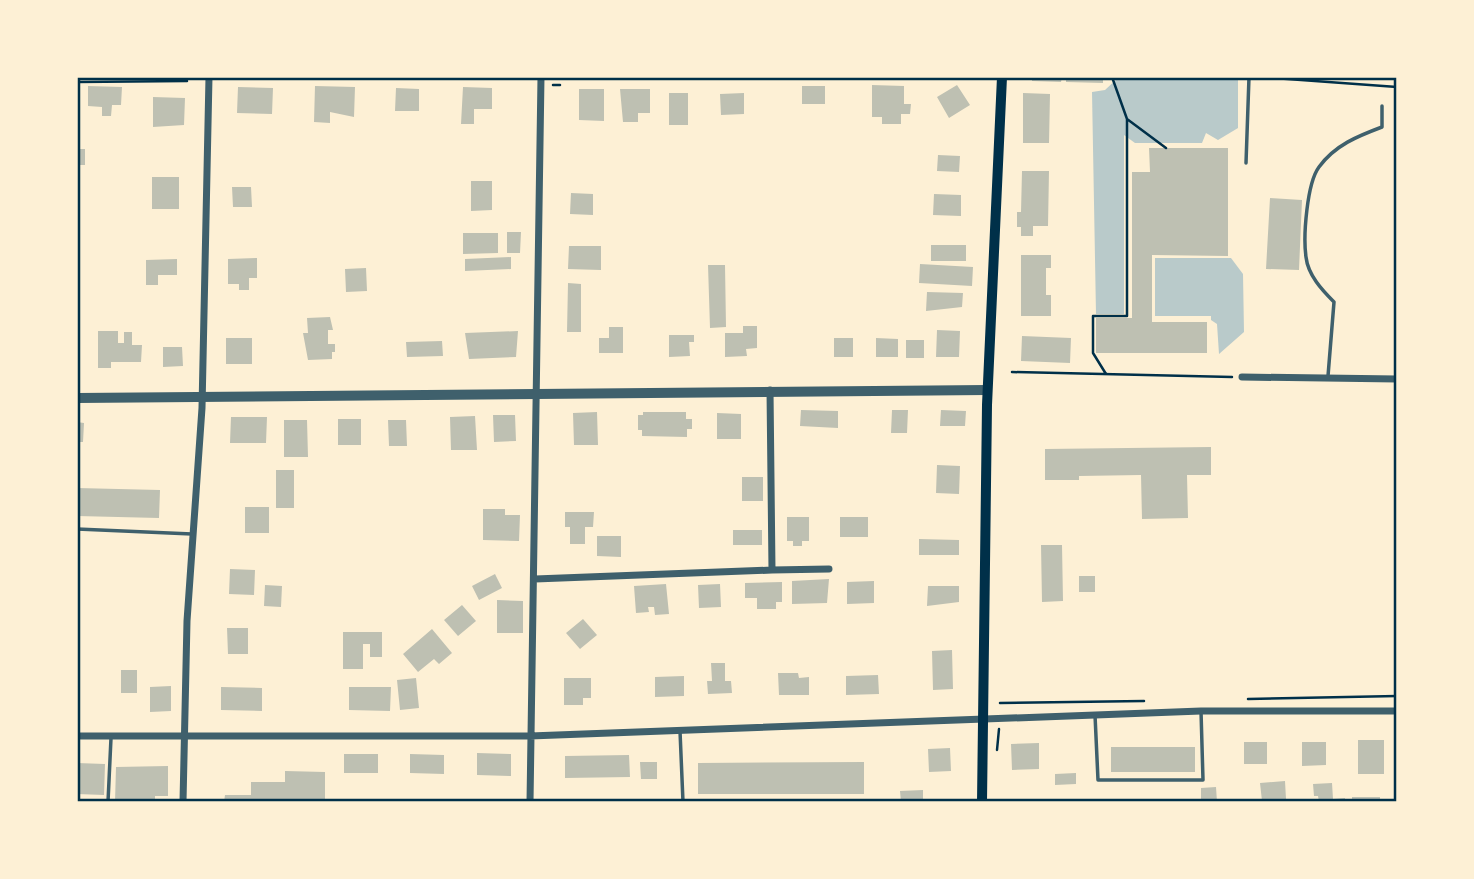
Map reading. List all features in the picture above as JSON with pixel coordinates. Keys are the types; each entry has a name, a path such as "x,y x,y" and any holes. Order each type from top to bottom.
{"main road":[{"path":"982,802 987,390 1002,77"}],"street":[{"path":"183,802 187,621 202,396 209,77"},
{"path":"530,802 541,77"},
{"path":"1242,377 1397,379"},
{"path":"770,390 772,570"},
{"path":"77,398 987,390"},
{"path":"535,579 829,569"},
{"path":"77,736 530,736 1201,711 1397,711"}],"lane":[{"path":"1247,163 1249,77"},
{"path":"1328,378 1334,302 1317,282 1306,257 1310,185 1319,167 1350,139 1382,127 1382,106"},
{"path":"77,529 194,534"},
{"path":"1095,715 1098,780 1203,780 1201,711"},
{"path":"680,731 683,802"},
{"path":"108,802 111,736"}],"path":[{"path":"1106,374 1093,353 1093,316 1127,316 1127,119 1112,77"},
{"path":"1258,77 1397,87"},
{"path":"77,82 187,81"},
{"path":"1127,119 1166,148"},
{"path":"1012,372 1242,377"}],"shaded area":[{"path":"1119,77 1238,77 1238,128 1218,140 1206,133 1202,143 1135,143 1124,135 1124,314 1096,314 1092,92 1105,90"},
{"path":"1155,258 1231,258 1243,274 1244,332 1219,354 1217,324 1211,320 1211,316 1155,316"}],"building":[{"path":"1032,77 1062,77 1061,82 1032,81"},
{"path":"1066,77 1103,77 1103,83 1066,82"},
{"path":"872,85 904,86 904,104 911,104 910,114 901,114 901,124 882,124 882,117 872,117"},
{"path":"957,85 970,105 949,118 937,97"},
{"path":"88,86 122,87 121,105 112,105 111,116 102,116 102,107 88,106"},
{"path":"315,86 355,87 354,117 330,112 330,123 314,122"},
{"path":"802,86 825,86 825,104 802,104"},
{"path":"238,87 273,88 272,114 237,113"},
{"path":"463,87 492,88 492,109 474,109 474,124 461,124"},
{"path":"396,88 419,89 419,111 395,111"},
{"path":"579,89 604,89 604,121 579,120"},
{"path":"620,89 650,89 650,113 638,113 638,122 623,122"},
{"path":"669,93 688,93 688,125 669,125"},
{"path":"744,93 744,114 721,115 720,94"},
{"path":"1023,93 1050,94 1049,143 1023,143"},
{"path":"153,97 185,98 184,125 153,127"},
{"path":"1149,148 1228,148 1228,256 1152,255 1152,322 1207,322 1207,353 1096,353 1096,318 1132,318 1132,172 1150,172"},
{"path":"77,149 85,149 85,165 77,165"},
{"path":"938,155 960,156 959,172 937,171"},
{"path":"1022,171 1049,171 1048,226 1033,226 1033,236 1021,236 1021,227 1017,227 1017,212 1021,212"},
{"path":"152,177 179,177 179,209 152,209"},
{"path":"471,181 492,181 492,210 471,211"},
{"path":"232,187 251,187 252,207 233,207"},
{"path":"571,193 593,194 593,215 570,214"},
{"path":"934,194 961,195 961,216 933,215"},
{"path":"1270,198 1302,200 1299,270 1266,269"},
{"path":"507,232 521,232 520,253 507,253"},
{"path":"463,233 498,233 498,253 463,254"},
{"path":"931,245 966,245 966,261 931,261"},
{"path":"569,246 601,246 601,270 568,269"},
{"path":"1021,255 1051,255 1051,268 1046,268 1046,295 1051,295 1051,316 1021,316"},
{"path":"511,257 511,269 465,271 465,259"},
{"path":"257,258 257,278 249,278 249,290 239,290 239,284 228,284 228,259"},
{"path":"177,259 177,275 158,275 158,285 146,285 146,260"},
{"path":"920,264 973,267 972,286 919,283"},
{"path":"708,265 725,265 726,327 710,328"},
{"path":"366,268 367,291 346,292 345,269"},
{"path":"568,283 581,284 581,332 567,332"},
{"path":"927,292 963,293 962,307 926,311"},
{"path":"330,317 333,330 328,330 328,344 335,344 332,359 308,360 303,333 308,333 307,318"},
{"path":"743,326 757,326 757,348 746,349 747,356 725,357 725,333 743,333"},
{"path":"609,327 623,327 623,353 599,353 599,338 609,338"},
{"path":"937,330 960,331 959,357 936,357"},
{"path":"98,331 118,331 118,343 124,343 124,332 132,332 132,345 142,345 141,362 111,362 111,368 98,368"},
{"path":"518,331 516,357 469,359 465,333"},
{"path":"669,335 694,335 694,342 689,342 690,356 669,357"},
{"path":"1022,336 1071,338 1070,363 1021,361"},
{"path":"226,338 252,338 252,364 226,364"},
{"path":"834,338 853,338 853,357 834,357"},
{"path":"876,338 898,339 898,357 876,357"},
{"path":"906,340 924,340 924,358 906,358"},
{"path":"442,341 443,356 407,357 406,342"},
{"path":"163,347 182,347 183,366 163,367"},
{"path":"801,410 838,411 838,428 800,426"},
{"path":"892,410 908,410 907,433 891,433"},
{"path":"941,410 966,411 965,426 940,426"},
{"path":"597,412 598,445 574,445 573,413"},
{"path":"643,412 686,412 686,419 692,419 692,429 687,429 687,437 642,436 642,430 638,430 638,415 643,415"},
{"path":"717,413 741,414 741,439 717,439"},
{"path":"493,415 515,415 516,441 494,442"},
{"path":"475,416 477,450 451,450 450,417"},
{"path":"231,417 267,417 266,443 230,443"},
{"path":"338,419 361,419 361,445 338,445"},
{"path":"284,420 307,420 308,457 284,457"},
{"path":"388,420 406,420 407,446 389,446"},
{"path":"77,422 84,423 83,442 77,442"},
{"path":"1211,447 1211,475 1187,475 1188,518 1142,519 1141,475 1079,476 1079,480 1045,480 1045,449"},
{"path":"937,465 960,466 959,494 936,493"},
{"path":"276,470 294,470 294,508 276,508"},
{"path":"742,477 763,477 763,501 742,501"},
{"path":"77,488 160,490 159,518 77,516"},
{"path":"245,507 269,507 269,533 245,533"},
{"path":"483,509 505,509 505,515 520,515 519,541 483,540"},
{"path":"565,512 594,512 593,527 585,527 585,544 570,544 570,527 565,527"},
{"path":"787,517 809,517 809,541 802,541 802,546 793,546 793,541 787,541"},
{"path":"840,517 868,517 868,537 840,537"},
{"path":"733,530 762,530 762,545 733,545"},
{"path":"597,536 621,536 621,557 597,556"},
{"path":"919,539 959,540 959,555 919,555"},
{"path":"1041,545 1062,545 1063,601 1042,602"},
{"path":"230,569 255,570 254,595 229,594"},
{"path":"495,574 502,588 479,600 472,586"},
{"path":"1079,576 1095,576 1095,592 1079,592"},
{"path":"829,579 827,603 792,604 792,581"},
{"path":"874,581 874,603 847,604 847,582"},
{"path":"782,582 782,602 776,602 776,609 757,609 757,598 745,598 745,583"},
{"path":"666,584 669,614 655,615 654,607 648,607 649,612 636,613 634,586"},
{"path":"720,584 721,607 699,608 698,585"},
{"path":"265,585 282,586 281,607 264,606"},
{"path":"928,586 959,586 959,602 927,606"},
{"path":"497,600 523,601 523,633 497,633"},
{"path":"462,605 476,621 458,636 444,620"},
{"path":"583,619 597,635 580,649 566,633"},
{"path":"227,628 248,628 248,654 228,654"},
{"path":"432,629 452,653 439,664 434,659 418,672 403,654"},
{"path":"343,632 382,632 382,657 370,657 370,644 363,644 363,669 343,669"},
{"path":"952,650 953,689 933,690 932,651"},
{"path":"711,663 725,663 725,681 731,681 732,693 708,694 707,681 712,681"},
{"path":"121,670 137,670 137,693 121,693"},
{"path":"778,673 798,673 799,678 809,677 809,695 779,695"},
{"path":"878,675 879,694 846,695 846,676"},
{"path":"684,676 684,696 655,697 655,677"},
{"path":"416,678 419,708 400,710 397,680"},
{"path":"564,678 591,678 591,698 583,698 583,705 564,705"},
{"path":"171,686 171,711 150,712 150,687"},
{"path":"221,687 262,688 262,711 221,710"},
{"path":"349,687 391,687 390,711 349,710"},
{"path":"1358,740 1384,740 1384,774 1358,774"},
{"path":"1244,742 1267,742 1267,764 1244,764"},
{"path":"1302,742 1326,742 1326,765 1302,766"},
{"path":"1039,743 1039,769 1012,770 1011,744"},
{"path":"1111,747 1195,747 1195,772 1111,772"},
{"path":"950,748 951,771 929,772 928,749"},
{"path":"477,753 511,754 511,776 477,775"},
{"path":"344,754 378,754 378,773 344,773"},
{"path":"410,754 444,755 444,774 410,773"},
{"path":"629,755 630,777 565,778 565,756"},
{"path":"640,762 657,762 657,779 641,779"},
{"path":"864,762 864,794 698,794 698,763"},
{"path":"77,763 105,764 104,795 77,794"},
{"path":"168,766 168,796 155,796 155,802 115,802 116,767"},
{"path":"285,771 325,772 325,802 224,802 225,795 251,795 251,782 285,782"},
{"path":"1076,773 1076,784 1055,785 1055,774"},
{"path":"1285,781 1286,799 1262,801 1260,783"},
{"path":"1332,783 1333,799 1345,798 1345,802 1319,802 1318,796 1314,796 1313,784"},
{"path":"1216,787 1217,802 1201,802 1201,788"},
{"path":"923,790 923,802 901,802 900,791"},
{"path":"1352,797 1380,797 1380,802 1352,802"}]}
